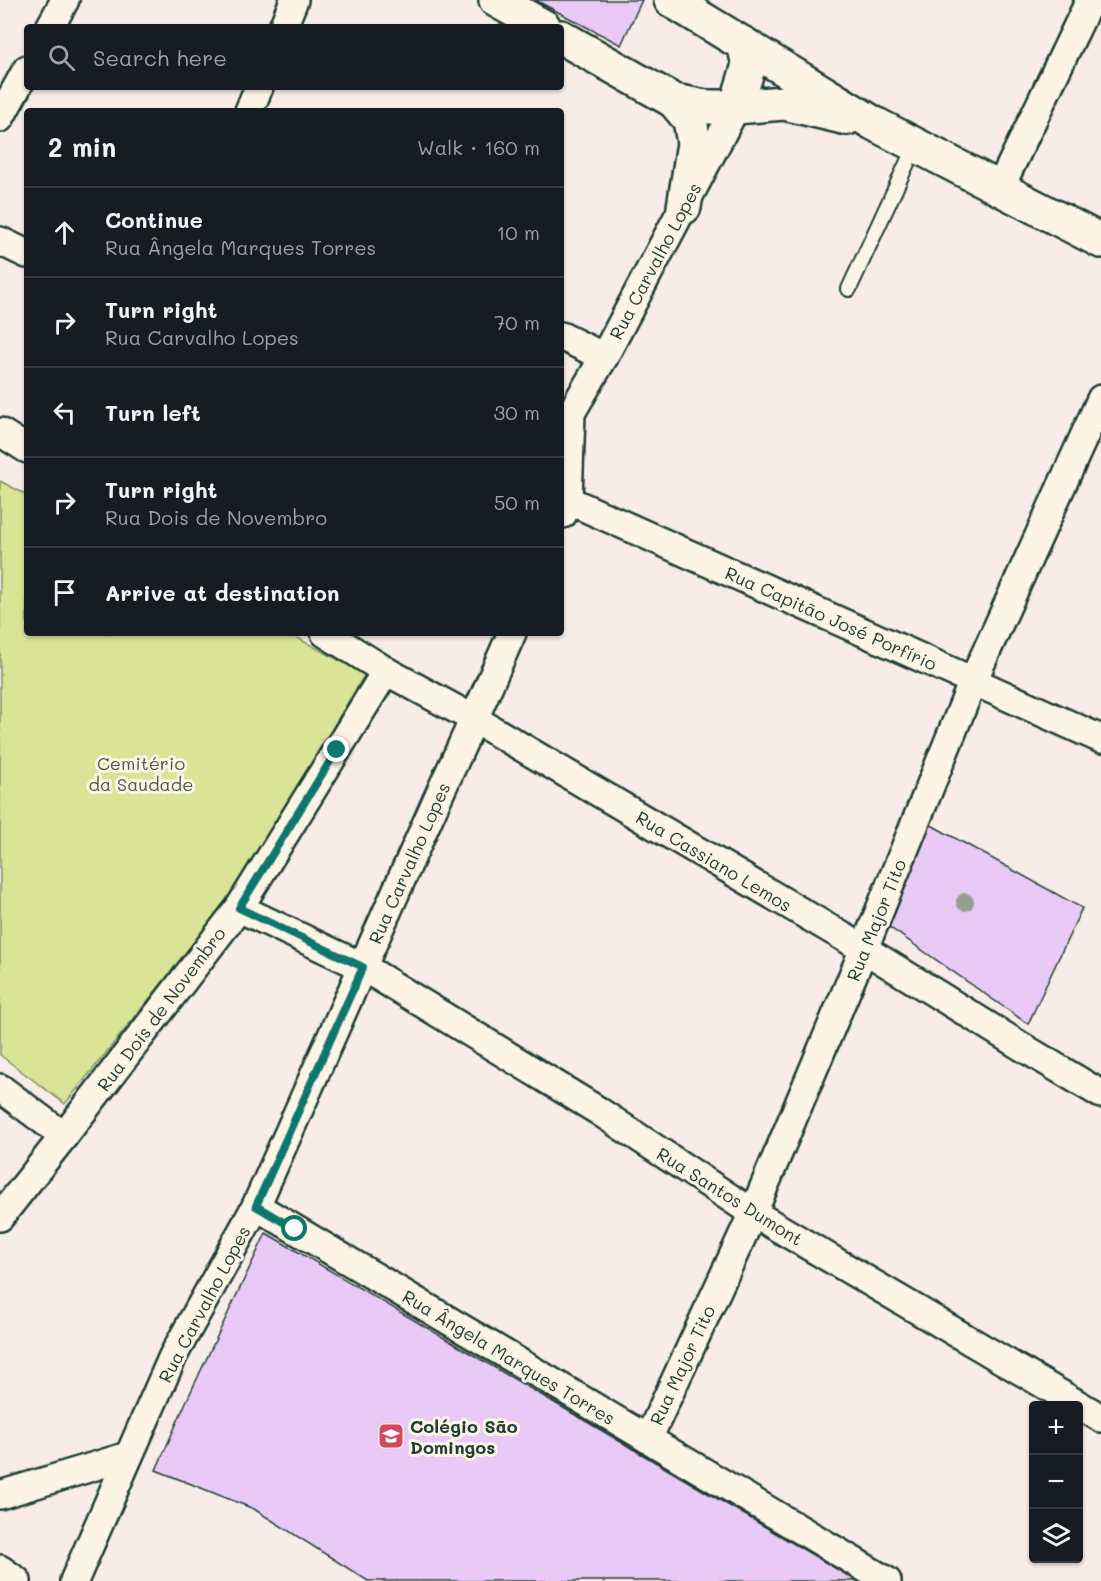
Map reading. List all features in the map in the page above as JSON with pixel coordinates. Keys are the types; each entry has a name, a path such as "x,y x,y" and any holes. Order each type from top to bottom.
{"main road":[{"path":"496,0 539,24"},
{"path":"671,0 873,123 1101,241"},
{"path":"564,39 675,101 705,107 784,103 873,123"},
{"path":"736,107 749,65 744,44"},
{"path":"675,101 690,120 694,143 684,207"}],"street":[{"path":"52,24 65,0"},
{"path":"284,24 294,0"},
{"path":"1000,188 1090,0"},
{"path":"0,118 24,74"},
{"path":"250,108 258,90"},
{"name":"Rua Carvalho Lopes","path":"564,476 566,418 604,357 736,107"},
{"path":"0,241 24,253"},
{"path":"564,337 604,357"},
{"name":"Rua Major Tito","path":"648,1439 753,1213 973,681 1101,399"},
{"path":"0,432 24,447"},
{"name":"Rua Capitão José Porfírio","path":"564,505 973,681 1101,740"},
{"name":"Rua Cassiano Lemos","path":"330,636 864,949 1019,1046 1101,1094"},
{"name":"Rua Carvalho Lopes","path":"74,1581 174,1356 256,1206 511,636"},
{"name":"Rua Dois de Novembro","path":"0,1217 239,908 386,671"},
{"name":"Rua Santos Dumont","path":"239,908 363,967 597,1110 753,1213 1101,1418"},
{"path":"0,1088 64,1136"},
{"name":"Rua Ângela Marques Torres","path":"256,1206 887,1581"},
{"path":"0,1495 128,1456"},
{"path":"0,1569 18,1581"}],"lane":[{"path":"849,289 915,146"}],"green space":[{"name":"Cemitério da Saudade","path":"0,481 24,493 24,636 294,636 365,674 231,897 65,1104 0,1055"}],"building":[{"path":"535,0 642,0 621,45"},
{"path":"924,821 1082,908 1028,1024 879,920"},
{"name":"Colégio São Domingos","path":"266,1233 857,1581 368,1581 254,1509 156,1470"}],"place":[{"name":"Colégio São Domingos","path":"391,1436"}],"route":[{"path":"295,1229 256,1206 363,967 239,908 337,750"}]}
